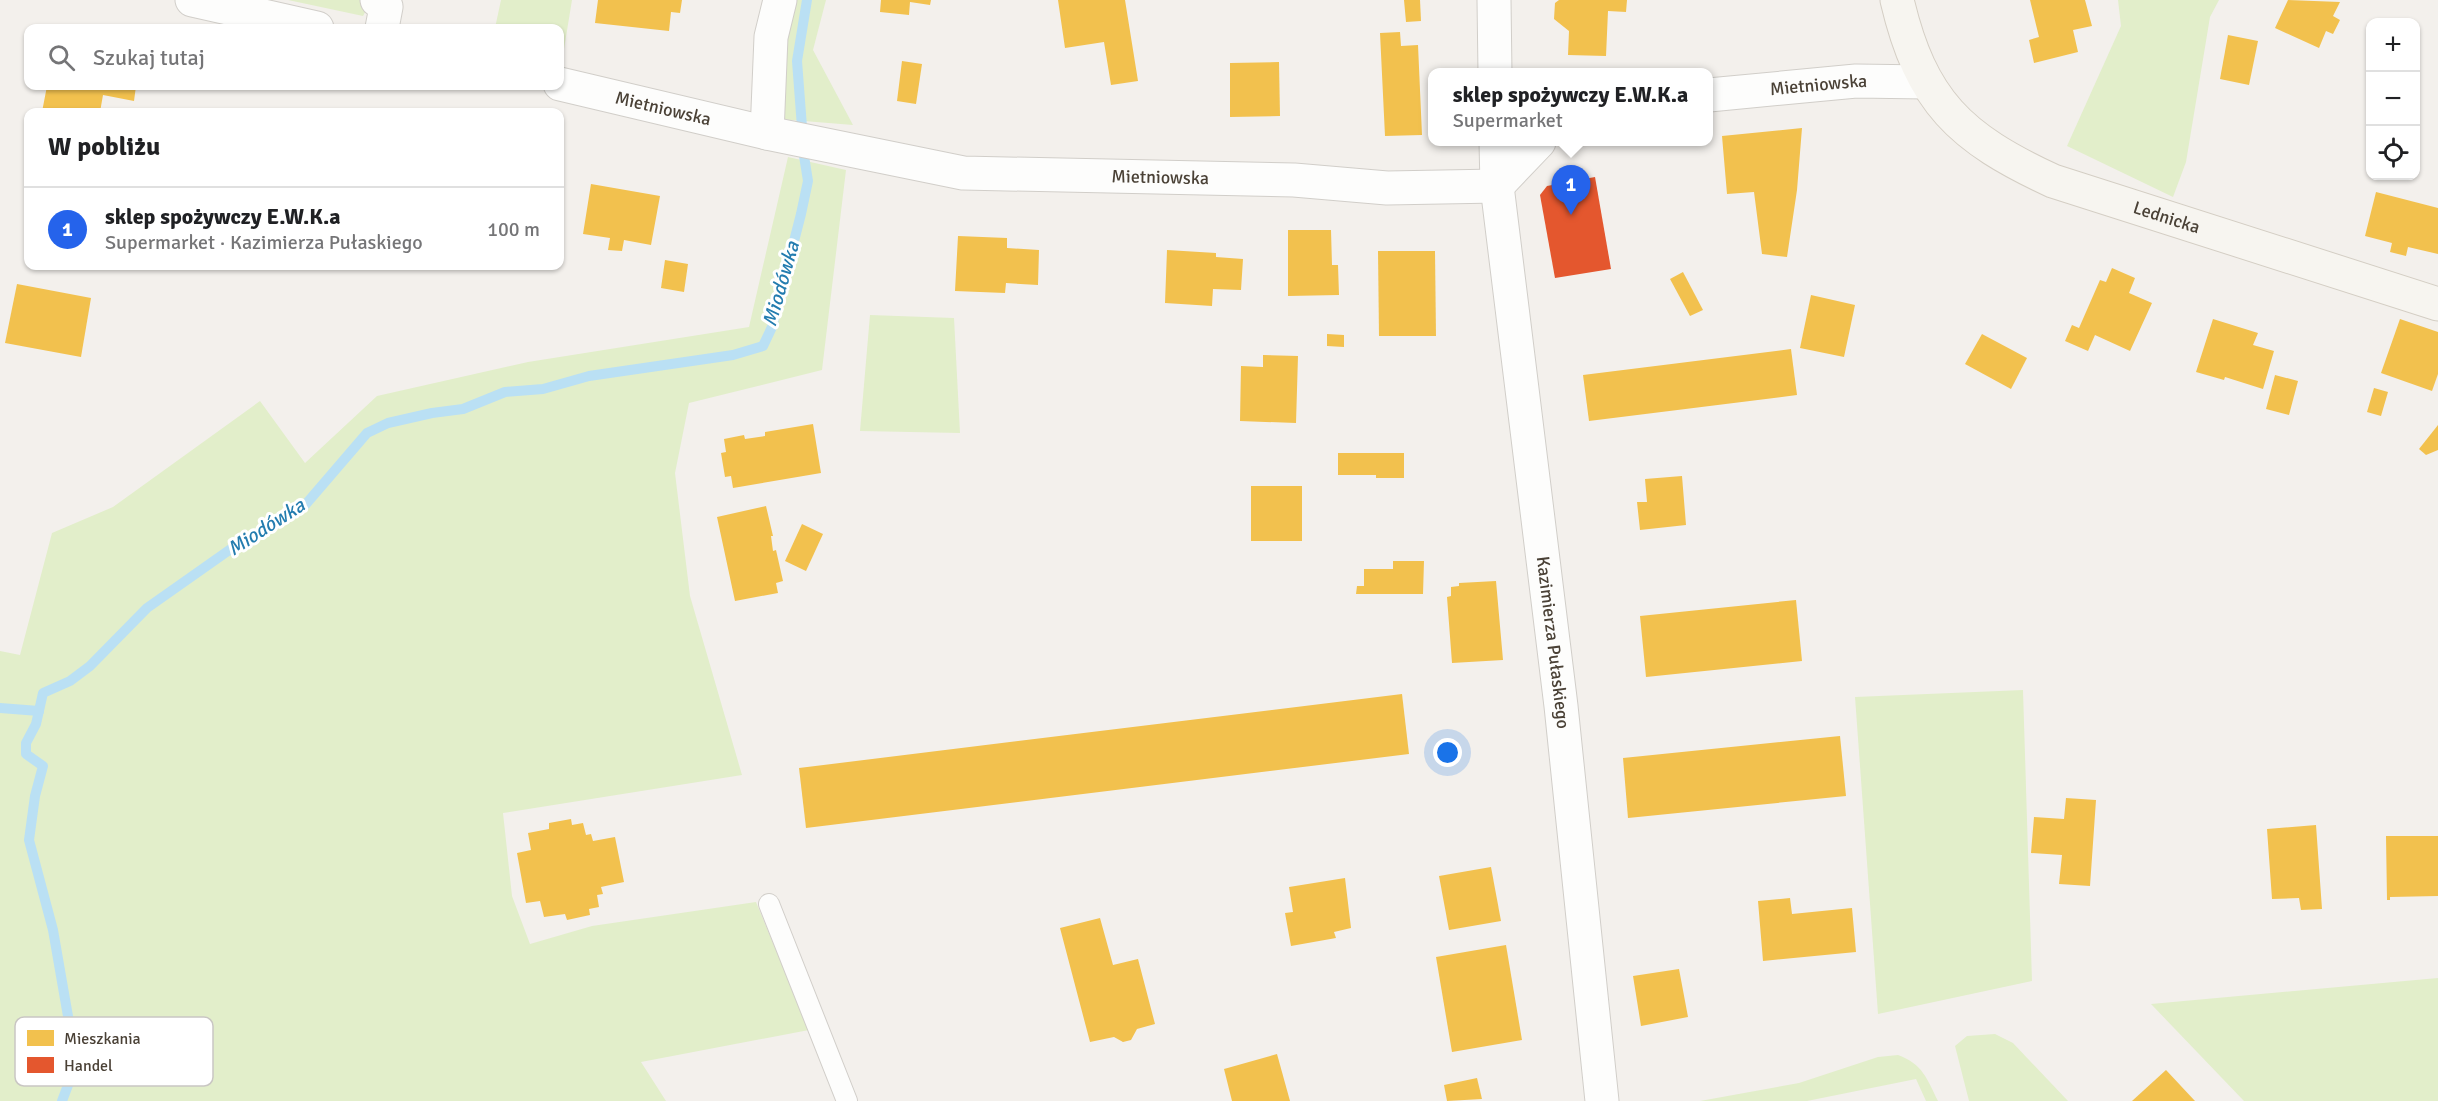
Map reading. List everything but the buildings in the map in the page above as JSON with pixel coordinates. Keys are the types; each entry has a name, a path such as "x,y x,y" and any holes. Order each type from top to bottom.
{"main road":[{"name":"Lednicka","path":"1897,0 1904,30 1926,82 1942,107 1964,129 2012,162 2054,181 2438,304"}],"street":[{"path":"192,0 299,24"},
{"path":"377,0 386,7 383,24"},
{"path":"767,132 771,37 780,0"},
{"path":"1494,0 1495,68"},
{"name":"Mietniowska","path":"1713,95 1856,81 1926,82"},
{"name":"Mietniowska","path":"564,85 767,132 963,173 1271,179 1387,188 1497,186"},
{"name":"Kazimierza Pułaskiego","path":"1496,146 1497,186 1561,706 1602,1101"},
{"path":"1497,186 1534,146"}],"lane":[{"path":"769,904 847,1101"}],"green space":[{"path":"288,0 362,0 369,5 363,16"},
{"path":"501,0 572,0 564,49 564,24 496,24"},
{"path":"791,0 826,0 813,50 853,125 779,119"},
{"path":"2118,0 2219,0 2210,17 2186,162 2173,197 2067,146 2121,26"},
{"path":"788,157 846,170 822,370 689,403 675,473 690,596 742,775 503,813 512,896 530,944 592,926 756,902 809,1030 641,1062 666,1101 0,1101 0,651 20,655 52,533 113,507 260,401 305,463 377,396 528,362 749,327"},
{"path":"870,315 954,318 960,433 860,431"},
{"path":"2023,690 2032,981 1878,1014 1855,697"},
{"path":"2438,978 2438,1101 2244,1101 2151,1004"},
{"path":"1995,1034 2013,1043 2068,1101 1969,1101 1955,1046 1967,1036"},
{"path":"1898,1055 1919,1068 1938,1101 1926,1101 1916,1079 1807,1101 1700,1101 1799,1083 1878,1057"}],"waterway":[{"name":"Miodówka","path":"802,127 797,61 807,0"},
{"name":"Miodówka","path":"68,1017 53,930 29,840 35,796 43,766 26,754 26,743 36,724 43,693 70,681 90,666 147,608 235,546 276,524 306,504 367,433 388,423 463,409 505,392 543,389 589,376 733,355 763,346 772,327 801,214 808,181 804,156"},
{"path":"0,708 39,711"},
{"name":"Miodówka","path":"62,1101 68,1086"}],"place":[{"name":"sklep spożywczy E.W.K.a","path":"1571,215"}]}
